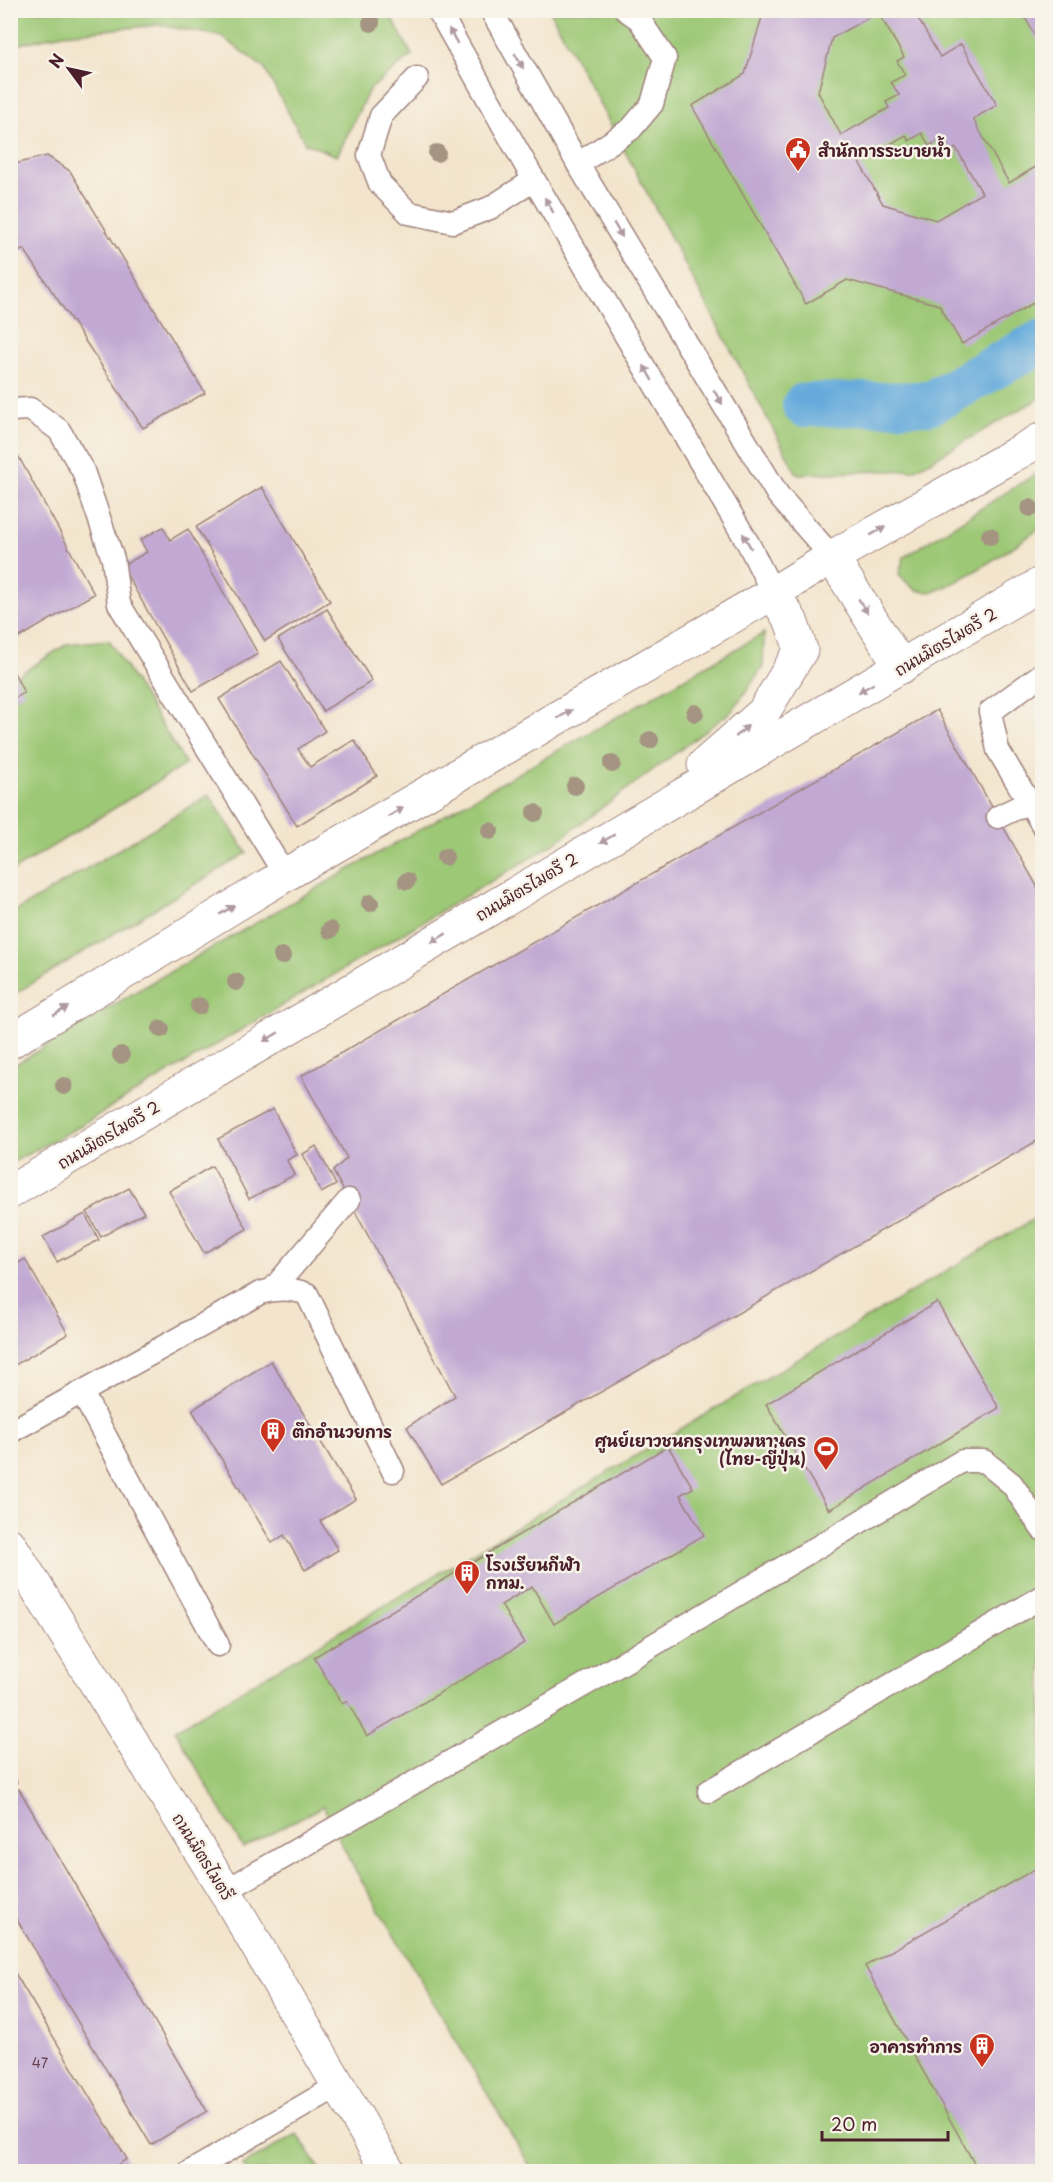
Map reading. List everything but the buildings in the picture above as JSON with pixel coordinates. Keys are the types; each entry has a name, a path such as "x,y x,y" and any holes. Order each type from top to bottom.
{"street":[{"path":"10,1042 285,875 773,594 832,557 1042,439"},
{"path":"832,557 902,667"},
{"name":"ถนนมิตรไมตรี 2","path":"10,1192 1042,583"},
{"path":"651,812 763,713 801,650 791,621 773,594"},
{"name":"ถนนมิตรไมตรี","path":"10,1545 225,1891 389,2172"}],"lane":[{"path":"438,10 534,180 748,543 773,594"},
{"path":"491,10 578,164 778,495 832,557"},
{"path":"578,164 631,129 652,104 665,58 639,19 626,10"},
{"path":"417,78 381,116 369,155 380,184 409,213 453,222 490,207 534,180"},
{"path":"10,410 30,409 59,430 83,471 113,559 119,604 285,875"},
{"path":"1042,675 990,712 998,750 1042,824"},
{"path":"998,817 1029,802"},
{"path":"273,1289 349,1200"},
{"path":"10,1432 260,1293 273,1289 286,1289 307,1294 393,1471"},
{"path":"82,1393 218,1645"},
{"path":"225,1891 633,1657 962,1461 984,1461 1012,1484 1042,1529"},
{"path":"709,1791 1042,1597"},
{"path":"190,2172 339,2085"}],"green space":[{"path":"10,11 388,11 412,55 369,90 337,156 305,143 264,68 221,36 158,25 63,34 11,46"},
{"path":"550,11 1042,11 1042,397 914,470 797,474"},
{"path":"1042,470 1042,527 984,566 935,591 917,590 899,574 904,557"},
{"path":"764,633 763,667 732,711 552,845 71,1131 11,1163 11,1067 147,985"},
{"path":"109,640 186,764 11,872 11,680 67,644"},
{"path":"209,795 247,853 11,996 11,914"},
{"name":"ศูนย์เยาวชนกรุงเทพมหานคร (ไทย-ญี่ปุ่น)","path":"1042,1214 1042,2171 533,2171 350,1861 323,1806 243,1848 175,1730"},
{"path":"297,2134 321,2171 247,2171 243,2165"}],"waterway":[{"path":"804,405 930,403 1042,341"}],"place":[{"name":"สำนักการระบายน้ำ","path":"798,173"},
{"name":"ตึกอำนวยการ","path":"273,1454"},
{"name":"ศูนย์เยาวชนกรุงเทพมหานคร (ไทย-ญี่ปุ่น)","path":"826,1472"},
{"name":"โรงเรียนกีฬา กทม.","path":"467,1596"},
{"name":"อาคารทำการ","path":"982,2069"}]}
